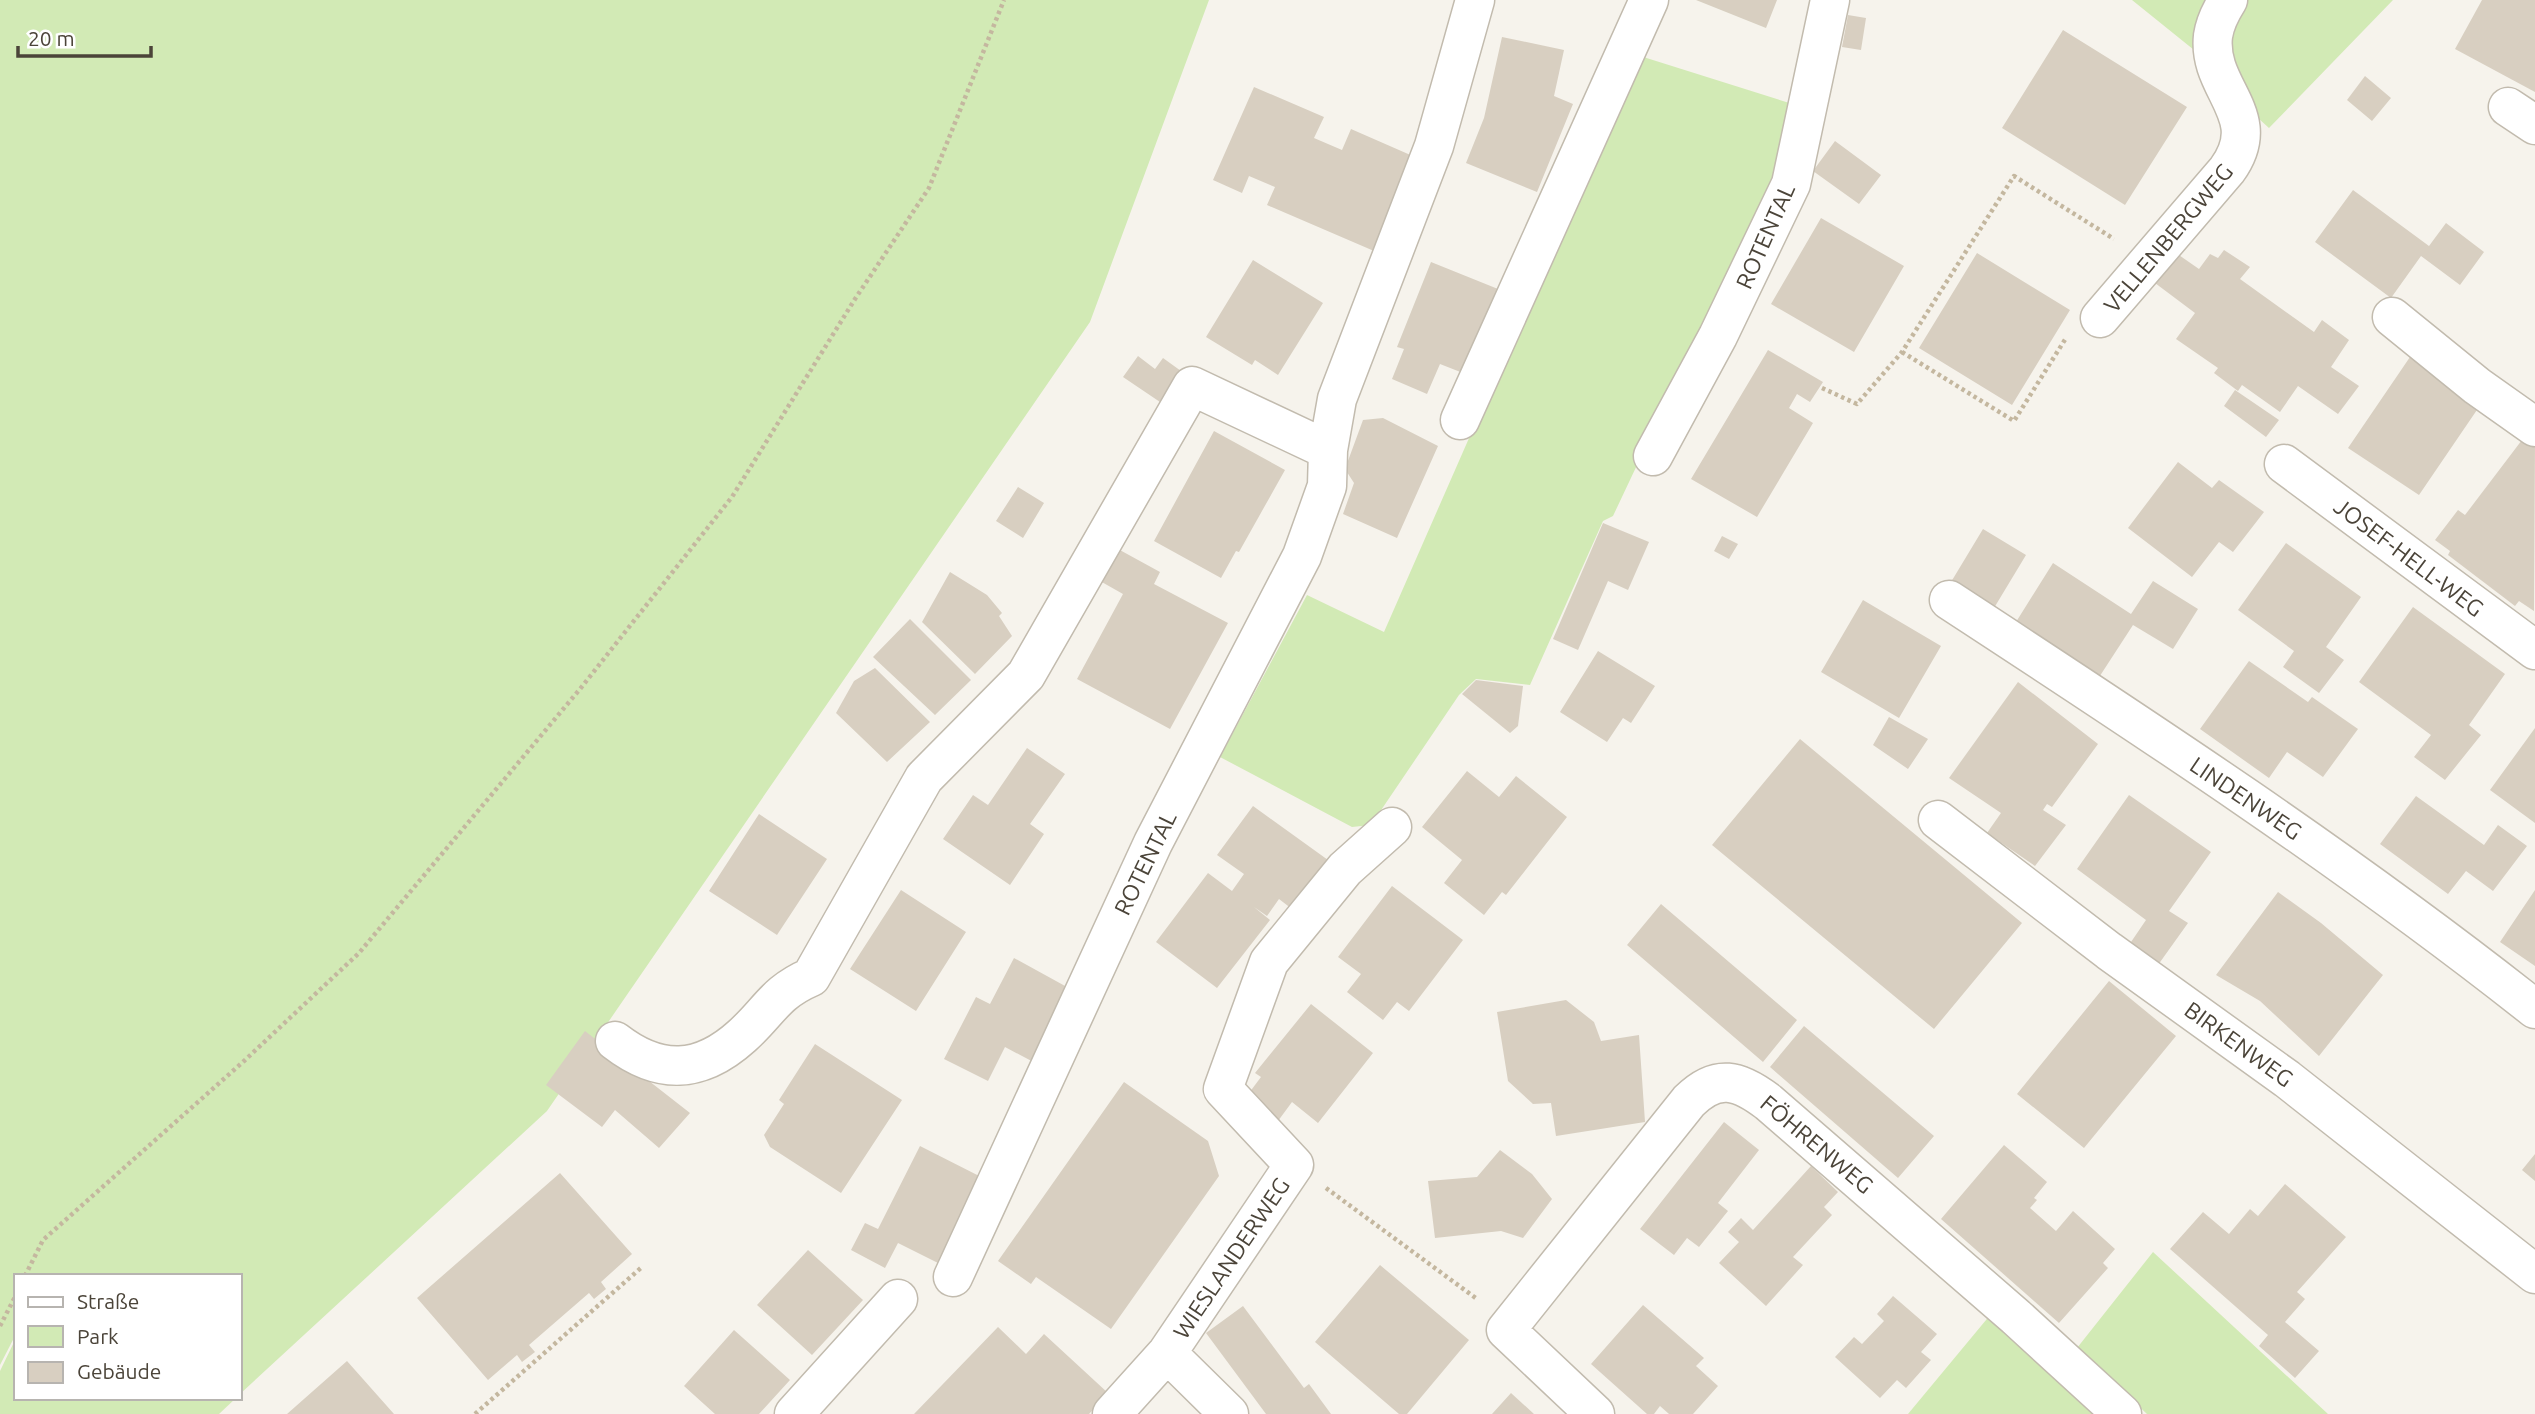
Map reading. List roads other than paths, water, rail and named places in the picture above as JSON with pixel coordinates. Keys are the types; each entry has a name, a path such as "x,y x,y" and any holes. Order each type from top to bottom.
{"street":[{"name":"ROTENTAL","path":"953,1277 1153,843 1301,556 1327,486 1328,450 1337,399 1434,146 1475,0"},
{"path":"1460,421 1649,0"},
{"name":"ROTENTAL","path":"1653,456 1718,336 1790,184 1830,0"},
{"name":"VELLENBERGWEG","path":"2100,318 2227,170 2240,147 2241,123 2222,81 2214,51 2215,26 2228,0"},
{"path":"2392,317 2477,386 2535,427"},
{"path":"615,1041 631,1053 657,1065 673,1067 704,1061 743,1035 778,996 794,984 811,977 923,778 1026,675 1192,386 1328,450"},
{"name":"JOSEF-HELL-WEG","path":"2284,464 2535,649"},
{"name":"LINDENWEG","path":"1949,600 2126,715 2320,849 2535,1009"},
{"name":"BIRKENWEG","path":"1938,820 2109,951 2287,1079 2535,1274"},
{"name":"WIESLANDERWEG","path":"1112,1414 1167,1353 1294,1165 1223,1089 1269,962 1345,869 1392,827"},
{"name":"FÖHRENWEG","path":"1595,1414 1506,1331 1689,1101 1710,1086 1730,1082 1748,1087 1768,1102 1997,1300 2122,1414"},
{"path":"794,1414 898,1299"},
{"name":"WIESLANDERWEG","path":"1167,1353 1229,1414"}]}
